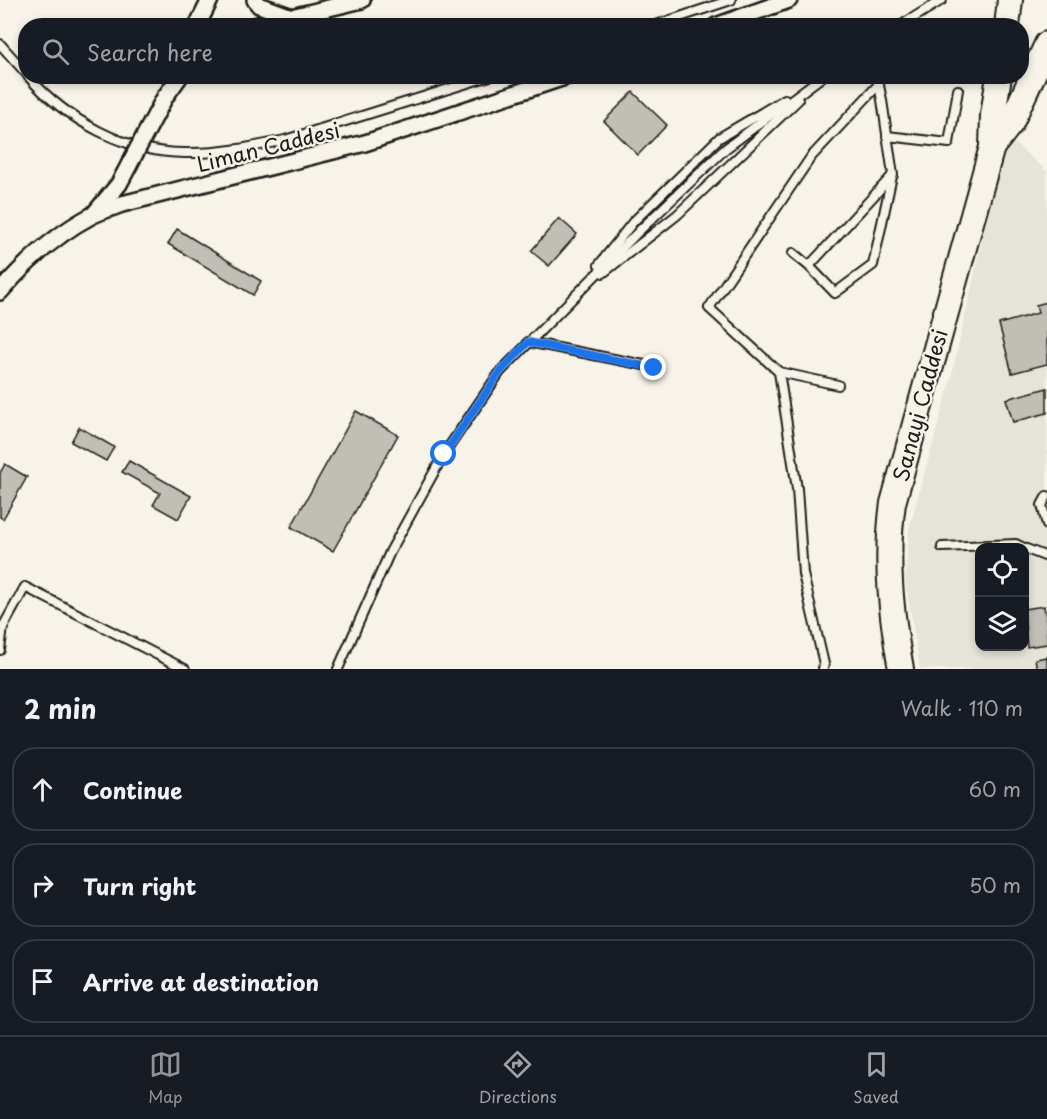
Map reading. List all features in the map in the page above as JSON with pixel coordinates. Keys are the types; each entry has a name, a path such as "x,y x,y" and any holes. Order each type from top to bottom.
{"main road":[{"path":"1008,18 1010,0"},
{"path":"1029,84 1047,44"},
{"path":"992,147 993,115 998,84"},
{"path":"992,147 1011,123 1029,84"},
{"name":"Sanayi Caddesi","path":"901,669 891,610 889,578 888,549 893,503 992,147"}],"street":[{"path":"201,18 210,0"},
{"path":"255,0 259,5 289,16"},
{"path":"282,18 362,0"},
{"path":"738,18 789,0"},
{"path":"93,215 119,184 171,84"},
{"path":"165,97 174,84"},
{"name":"Liman Caddesi","path":"0,292 16,274 47,247 74,226 93,215 122,204 365,143 544,84"}],"lane":[{"path":"677,18 731,0"},
{"path":"913,18 942,0"},
{"path":"0,44 18,65"},
{"path":"37,84 70,115 96,131 121,141 184,153 252,147 285,140 464,84"},
{"path":"580,290 633,222 719,138 810,84"},
{"path":"338,669 390,552 444,454 500,372 580,290 725,149 813,84"},
{"path":"580,290 677,215 815,84"},
{"path":"838,385 779,372 709,308 811,157 875,84"},
{"path":"793,253 835,293 873,265 892,175 879,84"},
{"path":"887,136 949,142 958,90"},
{"path":"809,266 892,175"},
{"path":"528,342 654,368"},
{"path":"779,372 797,489 802,574 824,664 823,669"},
{"path":"1047,496 1042,505 1047,525"},
{"path":"942,547 975,546"},
{"path":"1029,550 1047,557"},
{"path":"0,650 3,627 25,587 185,669"}],"shaded area":[{"path":"1005,138 1047,171 1047,669 920,669 905,580 909,528 950,383"}],"building":[{"path":"633,92 667,125 638,155 604,121"},
{"path":"559,218 577,234 549,266 531,251"},
{"path":"177,229 261,281 253,295 168,244"},
{"path":"1047,302 1047,364 1012,373 999,324 1038,313 1036,305"},
{"path":"1047,388 1047,413 1013,422 1006,399"},
{"path":"356,411 398,435 333,551 291,527"},
{"path":"79,427 114,447 106,461 71,442"},
{"path":"129,461 191,496 178,519 153,505 160,493 122,472"},
{"path":"5,464 27,477 3,519 0,517 0,473"},
{"path":"1044,606 1047,644 1029,647 1029,608"},
{"path":"1047,657 1047,669 1037,669 1035,659"}],"route":[{"path":"444,454 500,372 528,342 654,368"}]}
